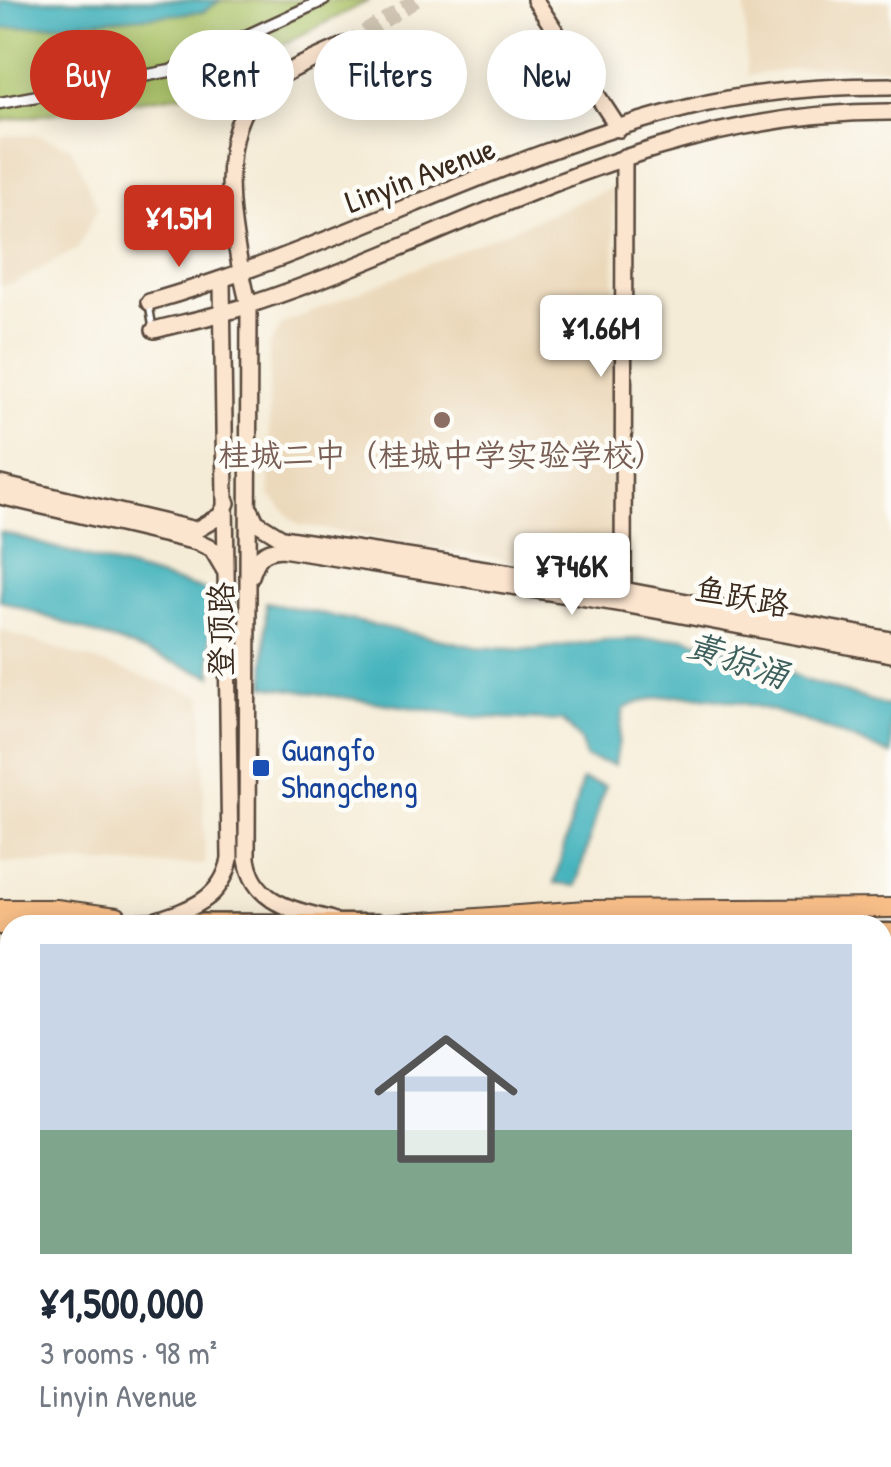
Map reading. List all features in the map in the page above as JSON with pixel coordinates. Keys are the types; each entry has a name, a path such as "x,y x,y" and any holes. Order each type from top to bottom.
{"main road":[{"path":"517,915 586,910 891,908"},
{"path":"0,909 56,909 100,915"}],"street":[{"path":"0,103 170,71 324,0"},
{"path":"535,0 619,129"},
{"name":"登顶路","path":"314,61 260,90 234,133 231,190 248,306 248,859 256,885 267,899 318,915"},
{"name":"Linyin Avenue","path":"149,302 222,281 619,129 686,108 775,92 891,86"},
{"name":"Linyin Avenue","path":"154,330 248,306 624,157 698,133 782,118 891,112"},
{"path":"623,597 624,157"},
{"name":"登顶路","path":"222,281 230,859"},
{"path":"0,484 196,530 220,516 227,503"},
{"path":"0,496 197,542 222,560 229,586"},
{"name":"鱼跃路","path":"248,504 256,522 282,538 891,640"},
{"name":"鱼跃路","path":"248,585 256,560 267,550 282,549 623,597 891,654"},
{"path":"230,859 236,870 248,859"},
{"path":"170,915 207,900 221,886 230,859"}],"lane":[{"path":"149,302 154,330"}],"shaded area":[{"path":"745,0 891,0 891,67 807,67 747,76"},
{"path":"37,135 71,147 98,208 77,249 15,283 0,286 0,136"},
{"name":"桂城二中（桂城中学实验学校）","path":"614,187 617,579 298,525 269,495 269,346 282,324"},
{"path":"0,630 203,696 205,865 0,862"}],"green space":[{"path":"0,0 370,0 294,38 294,30 167,30 167,96 147,99 147,30 30,30 30,117 0,121"}],"water":[{"path":"0,0 221,0 203,12 0,29"},
{"path":"0,532 208,591 212,676 0,600"},
{"name":"黄猄涌","path":"266,602 476,647 531,650 604,640 684,638 753,657 805,680 891,707 891,755 758,707 686,696 653,699 624,709 615,765 586,758 580,740 563,721 477,717 265,686"},
{"path":"582,780 605,786 576,886 554,884"}],"tunnel":[{"path":"369,30 416,0"}],"place":[{"name":"桂城二中（桂城中学实验学校）","path":"442,420"},
{"name":"Guangfo Shangcheng","path":"261,768"}]}
